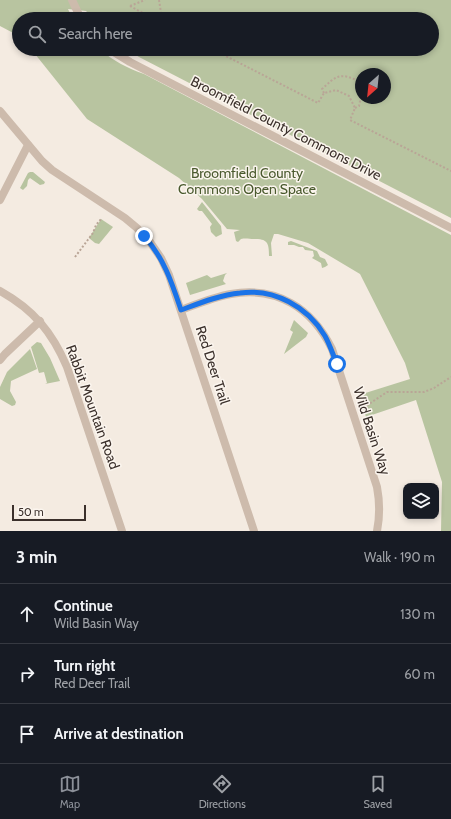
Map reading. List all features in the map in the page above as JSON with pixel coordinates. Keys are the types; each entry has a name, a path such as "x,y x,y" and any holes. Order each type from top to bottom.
{"street":[{"path":"72,0 78,12"},
{"name":"Broomfield County Commons Drive","path":"120,56 451,228"},
{"name":"Red Deer Trail","path":"0,111 28,145 52,170 137,228 150,242 161,258 169,275 181,310 254,531"},
{"path":"0,200 28,145"},
{"name":"Rabbit Mountain Road","path":"0,291 25,307 40,321 60,350 122,531"},
{"name":"Wild Basin Way","path":"181,310 228,294 258,292 284,299 298,307 317,324 326,337 332,350 377,487 380,501 380,515 377,531"},
{"path":"0,360 40,321"}],"path":[{"path":"141,12 130,6 145,0"},
{"path":"159,0 161,12"},
{"path":"226,56 318,103 324,93 322,89 335,76 347,76 355,80"},
{"path":"324,93 336,90 349,96 355,108"},
{"path":"359,104 355,108 350,120 451,172"},
{"path":"75,257 93,233 96,225 101,219"},
{"path":"353,415 387,392 424,392 434,388 451,377"}],"green space":[{"path":"0,0 451,0 451,218 137,56 439,56 439,12 87,12 68,9 70,12 12,12 12,32 0,26"},
{"name":"Broomfield County Commons Open Space","path":"37,56 109,56 120,64 144,74 451,235 451,531 441,531 442,482 416,400 366,417 359,395 410,379 405,363 360,274 308,243 278,234 274,234 271,243 272,256 269,256 268,244 262,240 241,239 238,242 236,241 234,232 240,230 227,229 202,199 179,178 87,119"},
{"path":"30,172 33,172 45,182 44,184 40,185 30,178 27,186 23,190 20,188"},
{"path":"202,202 221,226 222,234 216,237 211,232 210,227 212,224 202,211 197,209"},
{"path":"101,219 113,227 99,244 95,243 89,238"},
{"path":"291,241 317,251 320,257 325,259 328,265 322,268 321,263 312,258 314,256 313,251 305,250 303,247 288,245 288,242"},
{"path":"227,273 223,281 226,284 190,295 186,283 207,275 211,278"},
{"path":"294,320 308,333 306,337 284,354 293,332 290,330"},
{"path":"37,342 41,343 50,358 60,381 45,384 47,383 44,372 39,373 31,347"},
{"path":"30,349 37,369 11,381 10,391 16,402 15,405 12,406 0,399 0,387 7,372"}],"route":[{"path":"144,236 161,258 169,275 181,310 228,294 242,292 258,292 284,299 309,315 317,324 326,337 337,364"}]}
